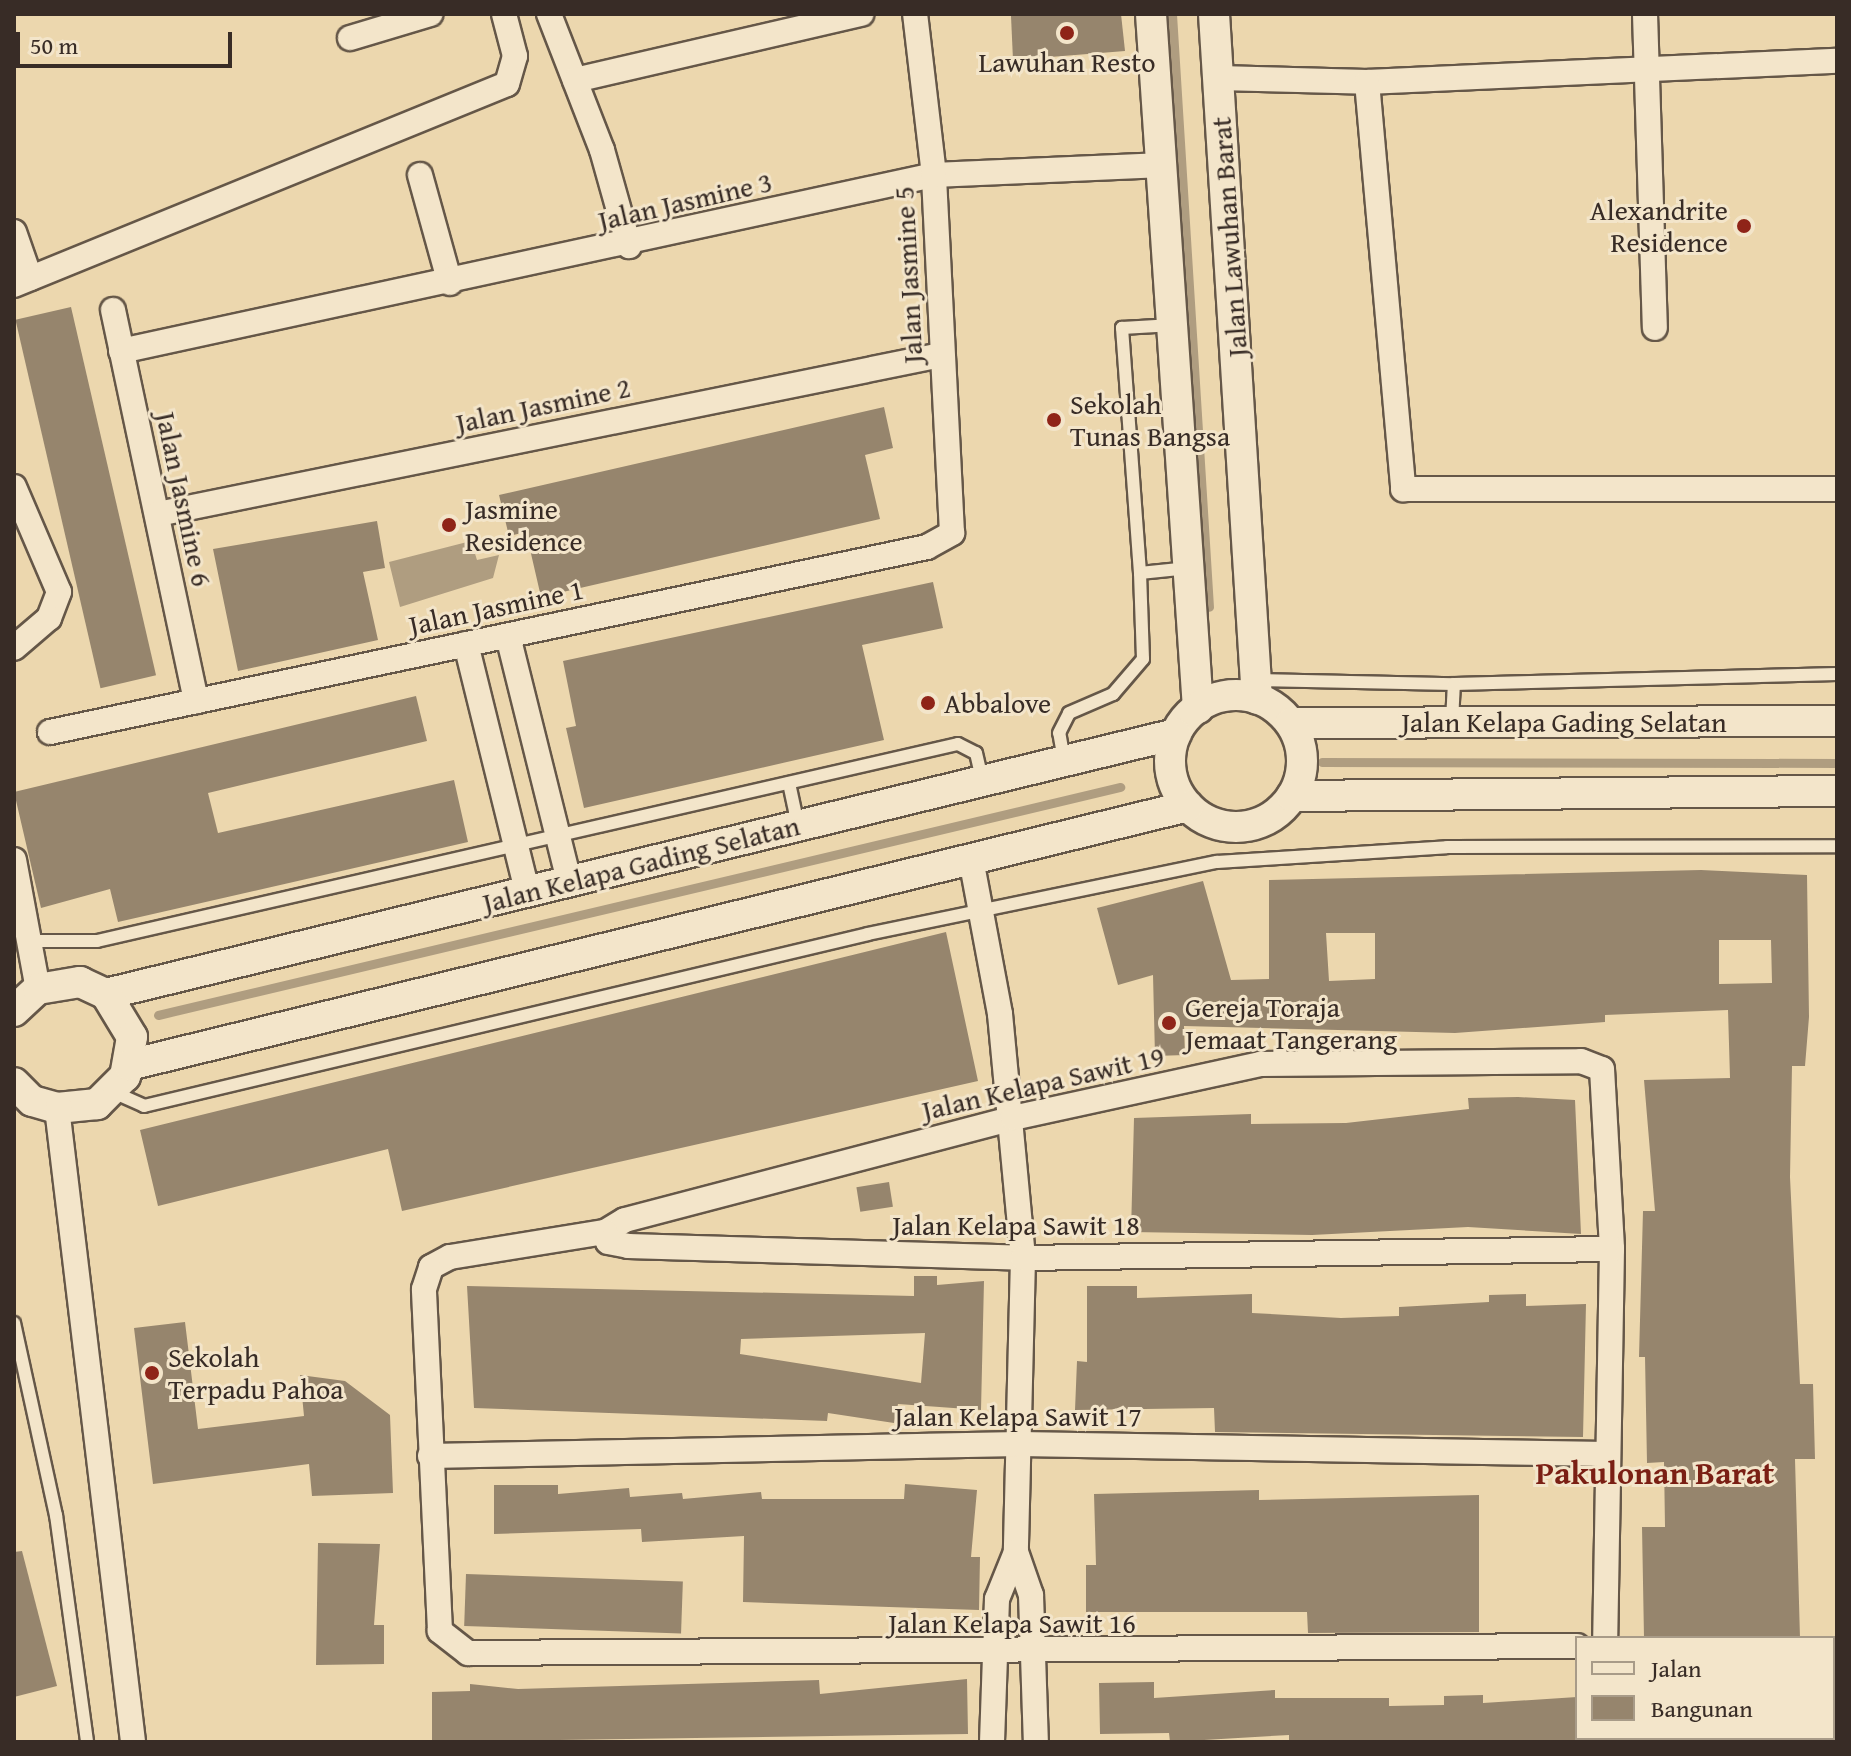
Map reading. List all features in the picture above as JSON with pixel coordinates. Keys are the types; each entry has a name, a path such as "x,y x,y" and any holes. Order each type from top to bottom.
{"street":[{"path":"350,38 430,14"},
{"path":"14,232 22,282 507,84 515,56 504,14"},
{"path":"549,14 575,80 629,246"},
{"path":"575,80 861,14"},
{"name":"Jalan Jasmine 5","path":"915,14 934,175 952,533"},
{"path":"1151,14 1198,708"},
{"name":"Jalan Lawuhan Barat","path":"1214,14 1257,689"},
{"path":"1645,14 1655,328"},
{"path":"1219,78 1367,82 1645,72 1837,61"},
{"path":"1367,82 1403,489 1837,489"},
{"name":"Jalan Jasmine 3","path":"121,351 629,246 934,175 1163,165"},
{"path":"420,175 450,283"},
{"name":"Jalan Jasmine 6","path":"113,310 196,701"},
{"name":"Jalan Jasmine 2","path":"158,514 941,355"},
{"path":"14,487 59,592 49,618 14,648"},
{"name":"Jalan Jasmine 1","path":"50,732 927,547 952,533"},
{"path":"508,636 569,881"},
{"path":"466,644 527,891"},
{"path":"1257,689 1291,723 1303,759 1292,796 1262,822 1242,827 1222,826 1188,806 1171,771 1176,734 1198,708 1257,689"},
{"name":"Jalan Kelapa Gading Selatan","path":"1291,723 1837,721"},
{"name":"Jalan Kelapa Gading Selatan","path":"106,994 1176,734"},
{"path":"1292,796 1837,791"},
{"path":"129,1065 1188,806"},
{"path":"971,859 1013,1118 1023,1258 1016,1552 997,1599 992,1742"},
{"path":"14,860 38,989"},
{"path":"14,1011 38,989 80,982 106,994 126,1018 129,1065 113,1092 75,1111 57,1108 17,1090"},
{"name":"Jalan Kelapa Sawit 19","path":"605,1232 625,1220 1013,1118 1260,1064 1581,1061 1602,1069 1612,1249"},
{"path":"57,1108 133,1742"},
{"path":"430,1456 424,1289 431,1267 450,1257 605,1232"},
{"name":"Jalan Kelapa Sawit 18","path":"605,1232 608,1242 628,1246 1023,1258 1612,1249"},
{"path":"1605,1636 1612,1249"},
{"name":"Jalan Kelapa Sawit 17","path":"430,1456 1020,1444 1607,1454"},
{"name":"Jalan Kelapa Sawit 16","path":"430,1456 440,1631 449,1644 468,1653 993,1654 1575,1646"},
{"path":"1016,1552 1031,1595 1036,1742"}],"lane":[{"path":"1064,760 1059,733 1069,713 1113,694 1143,659 1140,573 1122,328 1174,325"},
{"path":"1140,573 1189,568"},
{"path":"1257,689 1837,674"},
{"path":"1453,722 1454,684"},
{"path":"29,941 97,941 515,849 958,744 976,753 982,780"},
{"path":"789,783 798,825"},
{"path":"113,1092 144,1106 981,909 1217,862 1447,847 1837,846"},
{"path":"14,1323 56,1515 87,1742"}],"shaded area":[{"path":"471,541 477,560 499,555 493,578 400,607 389,562"}],"building":[{"name":"Lawuhan Resto","path":"1121,14 1125,51 1013,60 1011,16"},
{"path":"71,307 156,675 100,688 15,320"},
{"path":"884,407 893,448 865,455 880,519 541,597 526,532 509,536 499,495"},
{"path":"377,521 385,568 363,572 378,640 238,671 213,549"},
{"path":"933,582 943,628 862,645 884,740 584,808 566,728 576,726 563,661"},
{"path":"416,696 427,741 208,793 218,833 454,780 468,842 118,922 110,889 41,908 14,792"},
{"path":"1701,870 1807,875 1809,1017 1805,1066 1792,1066 1790,1177 1800,1384 1813,1384 1815,1459 1795,1459 1800,1636 1644,1636 1642,1527 1665,1527 1664,1462 1647,1463 1645,1357 1639,1357 1643,1211 1655,1211 1644,1080 1730,1078 1728,1010 1605,1015 1605,1022 1455,1033 1184,1026 1185,1055 1155,1056 1153,975 1118,985 1097,908 1203,881 1231,980 1269,979 1269,880","holes":["1326,933 1375,933 1375,979 1329,981","1719,940 1771,940 1772,983 1719,984"]},
{"path":"946,932 978,1081 402,1211 388,1149 158,1206 140,1130"},
{"path":"1468,1098 1575,1100 1581,1234 1468,1227 1312,1235 1131,1232 1134,1118 1251,1114 1251,1124 1346,1123 1469,1109"},
{"path":"889,1182 893,1207 860,1212 856,1187"},
{"path":"914,1276 937,1276 937,1285 984,1281 981,1410 898,1404 894,1423 828,1413 827,1421 474,1408 467,1286 914,1296","holes":["925,1333 921,1383 740,1354 741,1339"]},
{"path":"1087,1286 1137,1286 1137,1298 1252,1294 1252,1313 1341,1318 1399,1316 1399,1307 1489,1302 1489,1295 1526,1294 1526,1306 1586,1304 1583,1437 1215,1432 1214,1408 1075,1410 1077,1361 1087,1362"},
{"path":"185,1322 198,1429 304,1416 300,1375 345,1381 390,1415 393,1493 312,1496 309,1464 153,1484 134,1328"},
{"path":"905,1484 977,1490 971,1557 980,1557 979,1610 743,1602 744,1536 642,1542 641,1529 494,1534 494,1485 558,1485 558,1494 629,1488 630,1497 682,1493 683,1499 761,1492 762,1499 904,1499"},
{"path":"1259,1490 1259,1500 1479,1495 1479,1632 1308,1633 1307,1612 1086,1612 1086,1565 1096,1565 1094,1494"},
{"path":"318,1543 380,1544 374,1625 384,1625 384,1664 316,1665"},
{"path":"22,1551 57,1686 14,1697 14,1552"},
{"path":"466,1574 683,1582 681,1634 464,1626"},
{"path":"967,1679 968,1734 432,1742 432,1692 470,1691 470,1684 518,1689 819,1680 820,1694"},
{"path":"1154,1682 1154,1698 1275,1690 1275,1698 1389,1698 1389,1706 1444,1705 1444,1696 1483,1695 1483,1703 1575,1697 1577,1742 1289,1742 1289,1735 1170,1742 1169,1733 1100,1734 1099,1683"}],"waterway":[{"path":"1172,14 1209,607"},
{"path":"1322,762 1837,763"},
{"path":"158,1015 1120,787"}],"place":[{"name":"Lawuhan Resto","path":"1067,33"},
{"name":"Alexandrite Residence","path":"1744,226"},
{"name":"Sekolah Tunas Bangsa","path":"1054,420"},
{"name":"Jasmine Residence","path":"449,525"},
{"name":"Abbalove","path":"928,703"},
{"name":"Gereja Toraja Jemaat Tangerang","path":"1169,1023"},
{"name":"Sekolah Terpadu Pahoa","path":"152,1373"}],"district":[{"name":"Pakulonan Barat","path":"1655,1473"}]}
